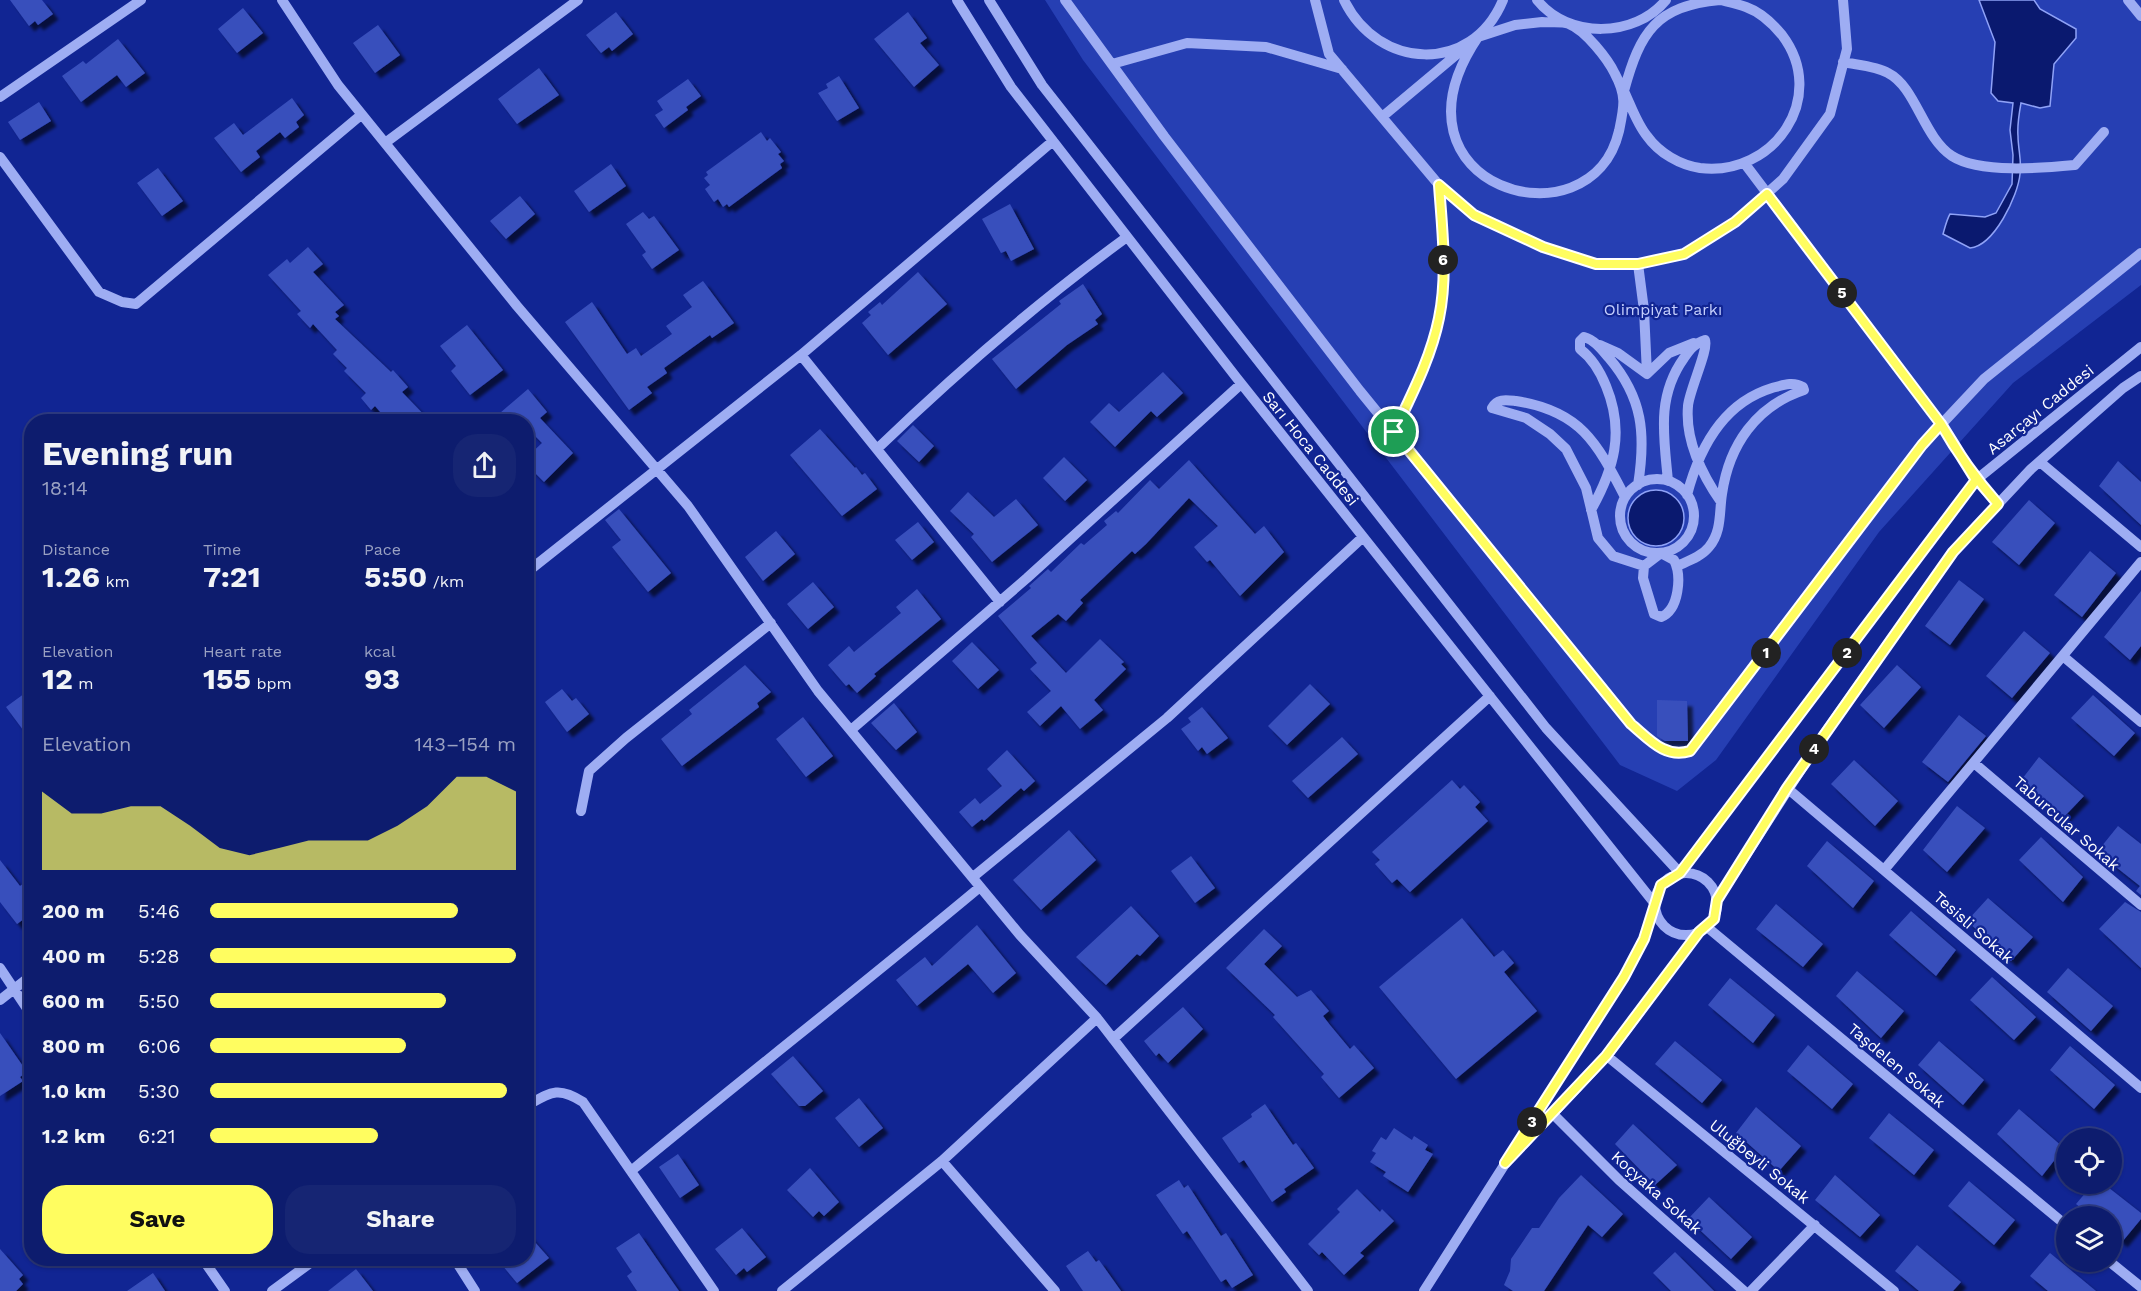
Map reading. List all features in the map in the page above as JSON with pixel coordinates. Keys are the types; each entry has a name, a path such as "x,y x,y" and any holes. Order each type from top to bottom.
{"street":[{"path":"0,97 141,0"},
{"path":"282,0 338,85 361,115 517,306 688,506 818,691 1020,935 1097,1018 1308,1291"},
{"path":"385,143 578,0"},
{"name":"Sarı Hoca Caddesi","path":"957,0 1011,87 1241,384 1655,904"},
{"name":"Sarı Hoca Caddesi","path":"989,0 1042,85 1546,728 1680,873"},
{"path":"1065,0 1394,432 1631,724 1663,750 1677,755 1690,751 1922,445 1941,424 1984,379 2141,253"},
{"path":"1315,0 1329,54 1439,185 1474,215 1543,247 1596,264 1638,264 1684,254 1735,222 1783,179 1830,114 1846,49 1843,0"},
{"path":"1344,0 1353,17 1372,38 1397,51 1425,56 1453,50 1478,36 1515,24 1542,22 1570,24 1588,29 1614,29 1639,22 1666,0"},
{"path":"1382,117 1478,36 1497,15 1503,0"},
{"path":"1478,36 1456,76 1450,102 1453,129 1469,161 1481,174 1504,188 1540,193 1557,192 1582,181 1603,164 1617,140 1624,91 1633,59 1645,34 1665,16 1691,3 1720,0 1748,7 1772,23 1790,46 1799,73 1798,102 1787,129 1768,151 1745,164 1718,170 1691,167 1666,155 1646,136 1624,91 1610,62 1570,24 1542,7 1537,0"},
{"path":"2128,0 2141,16"},
{"path":"1112,64 1187,44 1266,47 1342,69"},
{"path":"1843,62 1889,73 1903,87 1931,136 1952,156 1973,166 2075,165 2104,132"},
{"path":"0,157 99,292 122,302 136,304 361,115"},
{"path":"534,567 801,355 1053,141"},
{"path":"1745,164 1941,424 1976,480 1998,504"},
{"path":"1394,432 1420,375 1440,317 1444,254 1439,185"},
{"path":"877,449 953,377 1076,275 1127,237"},
{"path":"1638,264 1644,310 1647,374"},
{"path":"1591,511 1611,470 1617,447 1617,425 1612,400 1600,369 1580,349 1580,341 1584,337 1618,353 1647,374"},
{"path":"1647,374 1670,353 1705,340 1706,351 1693,382 1688,406 1688,428 1710,485 1721,502"},
{"path":"1668,481 1662,433 1665,400 1679,364 1697,342"},
{"path":"1597,344 1617,368 1635,400 1642,425 1638,484"},
{"name":"Asarçayı Caddesi","path":"1680,873 1976,480 2141,346"},
{"path":"801,355 1000,602"},
{"path":"1505,1163 1606,1056 1703,930 1714,919 1717,900 1787,788 1953,552 2040,462 2122,388 2141,376"},
{"path":"1677,566 1696,558 1708,548 1717,532 1721,502 1734,448 1743,432 1777,403 1804,390 1803,387 1796,383 1786,384 1747,400 1712,432 1699,458 1687,495"},
{"path":"851,730 1000,602 1241,384"},
{"path":"1625,497 1593,440 1557,411 1508,400 1499,400 1494,404 1492,408 1526,418 1550,434 1566,449 1586,488 1598,538 1613,556 1644,567"},
{"path":"2040,462 2141,547"},
{"path":"1668,481 1653,479 1638,484 1625,497 1620,513 1621,526 1627,538 1636,547 1648,552 1661,553 1674,560 1677,566 1673,607 1669,613 1661,616 1654,614 1643,578 1644,567 1661,553 1673,549 1689,534 1694,512 1687,495 1668,481"},
{"path":"973,877 1167,718 1363,537"},
{"path":"1884,870 2141,562"},
{"path":"581,811 589,771 626,738 771,624"},
{"path":"2064,657 2141,722"},
{"path":"1113,1039 1490,696"},
{"name":"Taburcular Sokak","path":"1974,763 2141,905"},
{"name":"Tesisli Sokak","path":"1787,788 2141,1088"},
{"path":"1424,1291 1624,977 1644,939 1661,885 1680,873 1696,874 1710,884 1717,900"},
{"path":"631,1171 736,1084 861,987 980,887"},
{"path":"1655,904 1662,923 1669,930 1689,935 1703,930"},
{"name":"Taşdelen Sokak","path":"1703,930 2056,1217"},
{"path":"0,968 24,1005"},
{"path":"0,1000 24,981"},
{"path":"782,1291 942,1161 1097,1018"},
{"name":"Uluğbeyli Sokak","path":"1606,1056 1894,1291"},
{"path":"534,1101 552,1091 570,1094 584,1102 714,1291"},
{"name":"Koçyaka Sokak","path":"1552,1113 1619,1180 1744,1291"},
{"path":"942,1161 1055,1291"},
{"path":"1751,1291 1815,1225"},
{"path":"208,1266 225,1291"},
{"path":"272,1291 306,1266"},
{"path":"459,1266 476,1291"},
{"path":"2122,1272 2141,1287"}],"green space":[{"name":"Olimpiyat Parkı","path":"1045,0 2141,0 2141,285 2013,383 1879,532 1716,760 1677,791 1620,765 1083,60"}],"shaded area":[{"path":"1979,0 2034,0 2040,9 2076,29 2076,38 2054,64 2050,106 2040,108 2021,103 2018,128 2020,169 2015,195 1996,230 1988,239 1970,248 1943,234 1950,214 1985,217 1996,213 2012,184 2013,155 2010,130 2013,103 1998,101 1991,93 1995,42"},
{"path":"1650,490 1662,490 1672,494 1680,502 1684,518 1680,534 1672,542 1662,546 1650,546 1640,542 1632,534 1628,524 1628,512 1632,502 1640,494"}],"building":[{"path":"10,0 42,0 53,14 38,25 35,21 29,26"},
{"path":"243,8 263,33 237,53 218,29"},
{"path":"616,12 633,34 612,51 609,47 601,53 586,35"},
{"path":"908,12 927,38 920,43 939,65 914,87 874,39"},
{"path":"378,25 400,55 375,73 353,43"},
{"path":"118,39 145,73 126,87 117,75 81,102 62,76 83,61 86,64"},
{"path":"539,68 559,95 517,124 498,99"},
{"path":"839,76 859,108 837,121 818,93 828,88 826,84"},
{"path":"688,79 701,96 686,107 688,110 664,128 655,115 663,110 657,101"},
{"path":"292,98 304,115 296,122 299,127 285,138 280,132 256,151 260,157 241,172 214,138 234,123 243,135"},
{"path":"39,102 51,121 20,140 8,122"},
{"path":"761,132 767,141 770,138 781,152 778,154 784,161 780,164 782,168 729,207 727,204 723,207 718,199 714,202 705,189 710,185 704,178 708,175 706,172"},
{"path":"611,164 626,186 589,212 574,191"},
{"path":"158,168 183,201 162,216 137,183"},
{"path":"520,196 535,214 506,239 490,221"},
{"path":"1010,204 1034,249 1011,261 1006,251 1001,253 982,219"},
{"path":"643,212 649,219 654,216 679,250 652,269 642,255 646,252 626,224"},
{"path":"308,247 323,264 313,272 344,305 335,312 339,316 335,319 391,372 393,370 408,387 402,392 423,414 382,414 375,406 371,410 361,398 366,393 344,371 347,368 333,354 337,350 313,324 310,328 297,314 301,311 268,275 287,259 290,263"},
{"path":"918,272 947,304 888,355 862,323 871,315 868,312 880,302 882,305"},
{"path":"703,281 734,323 712,338 710,335 664,368 667,373 647,387 652,393 629,410 565,322 592,302 627,354 636,348 641,356 672,334 666,326 692,307 683,295"},
{"path":"1083,284 1102,314 1095,320 1098,324 1067,345 1016,389 992,359 1061,304 1059,301"},
{"path":"467,325 503,370 470,395 451,371 456,366 440,346"},
{"path":"1163,372 1183,393 1157,417 1151,411 1115,447 1090,422 1109,403 1119,412"},
{"path":"528,389 547,412 540,418 573,453 544,482 534,472 534,450 542,443 534,435 534,414 500,413"},
{"path":"913,425 934,446 919,462 897,441"},
{"path":"820,429 862,475 865,473 877,489 842,516 790,455"},
{"path":"1064,457 1087,480 1065,501 1043,478"},
{"path":"1189,460 1255,534 1264,526 1284,552 1240,596 1210,560 1207,562 1194,547 1218,526 1189,498 1146,544 1135,554 1132,551 1080,600 1083,603 1066,621 1058,614 1031,636 1066,673 1100,639 1124,662 1121,664 1126,669 1094,700 1103,710 1080,729 1061,706 1040,726 1027,712 1051,691 1030,669 1037,663 998,616 1031,588 1029,586 1048,569 1051,572 1081,543 1084,545 1107,525 1104,521 1116,511 1118,513 1150,480 1159,489"},
{"path":"2118,461 2141,482 2141,525 2099,486"},
{"path":"968,492 994,517 1016,499 1038,525 992,562 971,537 974,534 950,511"},
{"path":"2029,500 2055,523 2019,565 1992,542"},
{"path":"619,509 671,573 648,592 612,547 621,540 605,520"},
{"path":"918,522 934,542 912,560 895,540"},
{"path":"776,531 795,554 763,581 745,557"},
{"path":"2090,551 2116,573 2082,617 2054,595"},
{"path":"1959,580 1984,599 1950,645 1925,626"},
{"path":"813,582 834,607 808,629 787,604"},
{"path":"917,589 941,619 874,674 876,676 857,693 849,684 846,686 828,665 849,646 854,652 901,613 896,607"},
{"path":"2141,591 2141,646 2130,660 2104,637"},
{"path":"2024,631 2050,653 2012,698 1986,676"},
{"path":"972,642 999,670 978,689 952,661"},
{"path":"745,665 771,692 757,703 759,707 682,766 661,739 692,714 689,710"},
{"path":"1897,665 1921,687 1884,728 1860,705"},
{"path":"1310,684 1330,704 1287,745 1268,726"},
{"path":"562,689 572,701 576,698 589,714 567,732 545,702"},
{"path":"24,694 24,731 6,707"},
{"path":"2093,695 2135,733 2114,756 2071,718"},
{"path":"1657,700 1687,701 1688,741 1665,741 1657,736"},
{"path":"894,703 917,732 896,750 871,723"},
{"path":"1202,707 1228,738 1207,754 1202,747 1198,751 1181,729 1191,722 1188,718"},
{"path":"1959,715 1986,736 1948,782 1922,762"},
{"path":"803,717 833,756 806,777 776,739"},
{"path":"1342,737 1358,754 1308,798 1292,781"},
{"path":"1007,750 1035,781 1024,791 1021,788 984,821 982,819 972,827 959,812 975,798 980,804 1002,786 987,769"},
{"path":"2039,757 2084,796 2061,820 2019,783"},
{"path":"1854,760 1898,801 1875,826 1831,784"},
{"path":"1452,780 1460,789 1464,785 1480,802 1475,807 1488,821 1410,892 1397,879 1392,883 1375,864 1380,860 1372,852"},
{"path":"1957,806 1985,828 1947,872 1923,850"},
{"path":"2118,826 2141,844 2141,895 2136,891 2140,886 2097,852"},
{"path":"1069,830 1096,860 1041,910 1013,880"},
{"path":"2041,837 2083,877 2063,902 2019,860"},
{"path":"1827,841 1874,881 1853,908 1807,866"},
{"path":"1191,856 1215,888 1195,903 1171,871"},
{"path":"0,860 20,886 24,883 24,919 17,924 0,902"},
{"path":"1988,898 2033,937 2011,961 1967,921"},
{"path":"2125,902 2141,912 2141,968 2099,929"},
{"path":"1776,904 1823,944 1803,967 1756,929"},
{"path":"1131,906 1159,936 1106,985 1076,957"},
{"path":"1911,911 1956,950 1936,976 1889,935"},
{"path":"1462,918 1494,957 1503,950 1514,963 1504,972 1537,1011 1456,1079 1379,987"},
{"path":"977,925 1016,973 993,993 968,964 917,1006 896,980 925,957 932,966"},
{"path":"1264,929 1282,946 1264,964 1297,997 1311,990 1329,1011 1323,1016 1330,1025 1350,1049 1354,1045 1374,1068 1339,1098 1321,1077 1324,1074 1273,1017 1275,1015 1226,968"},
{"path":"2068,968 2113,1006 2091,1031 2047,992"},
{"path":"1857,971 1904,1011 1881,1038 1836,996"},
{"path":"1992,977 2036,1017 2014,1040 1970,1000"},
{"path":"1730,978 1775,1015 1753,1043 1708,1005"},
{"path":"1183,1007 1203,1029 1168,1063 1159,1053 1156,1056 1144,1041"},
{"path":"0,1033 24,1068 24,1074 20,1077 23,1081 0,1096"},
{"path":"1675,1041 1722,1080 1702,1103 1655,1064"},
{"path":"1939,1041 1984,1080 1963,1105 1918,1065"},
{"path":"1808,1045 1853,1084 1832,1109 1787,1071"},
{"path":"2070,1046 2115,1085 2094,1109 2050,1070"},
{"path":"793,1056 823,1091 805,1106 799,1106 771,1074"},
{"path":"859,1098 883,1128 859,1147 835,1118"},
{"path":"1265,1104 1293,1145 1296,1143 1314,1168 1284,1189 1286,1192 1272,1202 1244,1160 1239,1163 1222,1138 1252,1117 1251,1114"},
{"path":"1756,1107 1801,1146 1779,1171 1736,1133"},
{"path":"2019,1109 2056,1141 2056,1158 2042,1176 1997,1134"},
{"path":"1889,1113 1934,1150 1914,1175 1869,1138"},
{"path":"1633,1124 1677,1165 1655,1185 1615,1144"},
{"path":"1394,1128 1412,1140 1414,1136 1428,1145 1425,1150 1433,1154 1408,1192 1383,1176 1386,1172 1370,1162 1376,1153 1372,1151 1381,1137 1386,1140"},
{"path":"678,1154 699,1185 680,1198 659,1167"},
{"path":"810,1168 839,1202 824,1216 819,1211 813,1217 787,1190"},
{"path":"1581,1175 1623,1214 1602,1237 1588,1225 1544,1291 1513,1291 1504,1285 1510,1271 1511,1259 1532,1228 1539,1228 1559,1198"},
{"path":"1835,1175 1880,1215 1860,1237 1815,1200"},
{"path":"1179,1180 1184,1188 1188,1185 1221,1236 1226,1233 1253,1275 1232,1288 1226,1279 1221,1282 1187,1231 1183,1234 1156,1195"},
{"path":"1969,1181 2015,1220 1994,1245 1948,1206"},
{"path":"1357,1189 1380,1212 1382,1209 1394,1221 1360,1253 1364,1256 1344,1275 1322,1252 1319,1255 1308,1244 1340,1212 1337,1209"},
{"path":"2084,1194 2117,1194 2141,1213 2141,1219 2122,1242 2122,1206 2078,1206 2076,1204"},
{"path":"1709,1197 1752,1237 1731,1259 1688,1219"},
{"path":"742,1228 766,1257 747,1272 744,1268 736,1275 715,1249"},
{"path":"639,1233 679,1291 637,1291 627,1276 632,1272 616,1248"},
{"path":"534,1241 549,1258 517,1283 503,1266 534,1266"},
{"path":"1917,1245 1961,1282 1953,1291 1919,1291 1895,1271"},
{"path":"0,1249 23,1275 19,1279 23,1284 16,1291 0,1291"},
{"path":"1088,1251 1096,1262 1099,1260 1121,1291 1083,1291 1066,1266"},
{"path":"1675,1252 1714,1291 1671,1291 1653,1273"},
{"path":"2050,1253 2056,1258 2056,1272 2073,1272 2096,1291 2048,1291 2030,1276"},
{"path":"356,1269 373,1291 328,1291"},
{"path":"153,1273 165,1291 127,1291"}],"route":[{"path":"1394,432 1420,375 1440,317 1444,254 1439,185 1474,215 1543,247 1596,264 1638,264 1684,254 1735,222 1767,194 1941,424 1954,448 1976,480 1998,504 1953,552 1787,788 1717,900 1714,919 1699,932 1606,1056 1505,1163 1624,977 1644,939 1656,894 1661,885 1670,877 1680,873 1976,480 1941,424 1922,445 1761,661 1690,751 1677,755 1663,750 1631,724 1394,432"}]}
